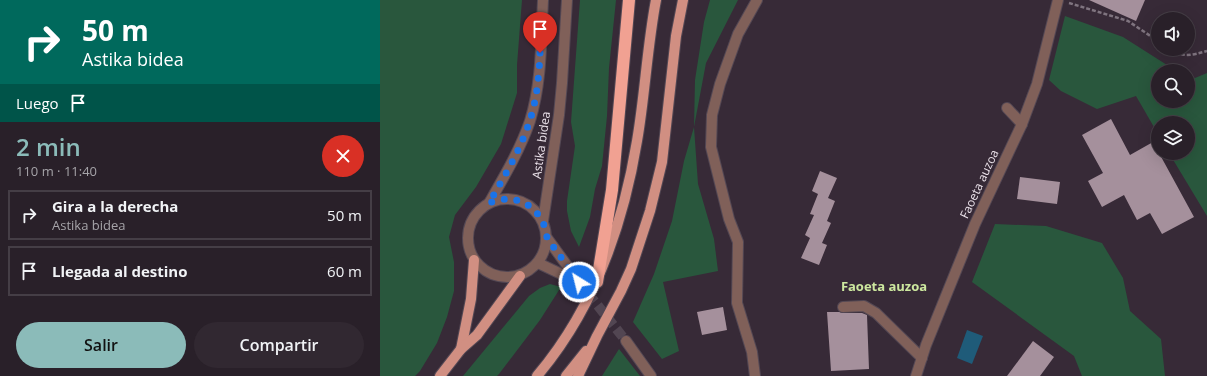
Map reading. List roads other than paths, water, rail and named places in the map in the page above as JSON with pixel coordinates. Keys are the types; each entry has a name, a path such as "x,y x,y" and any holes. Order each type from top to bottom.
{"highway":[{"path":"596,282 613,183 629,0"}],"main road":[{"path":"537,376 563,341 596,282 614,238 631,174 637,141 656,0"},
{"path":"578,376 631,269 657,186 665,138 676,36 683,0"},
{"path":"461,349 471,299 474,260"},
{"path":"440,376 461,349 477,335 520,276"},
{"path":"566,376 597,336"}],"street":[{"name":"Astika bidea","path":"489,203 518,151 534,107 540,66 543,0"},
{"name":"Astika bidea","path":"543,221 560,107 567,0"},
{"path":"754,376 752,352 738,303 738,242 729,219 710,147 712,115 720,84 738,34 757,0"},
{"name":"Faoeta auzoa","path":"916,376 975,224 1022,124 1037,84 1063,1"},
{"path":"1007,108 1022,124"},
{"path":"505,199 517,200 528,204 543,221 547,238 545,252 538,263 530,271 520,276 508,278 495,276 484,270 474,260 470,251 468,239 469,226 475,216 489,203 505,199"},
{"path":"538,263 579,282 547,238"},
{"path":"842,307 864,306 876,313 922,358"},
{"path":"626,341 651,376"}],"water":[{"path":"967,330 983,336 972,364 957,358"}],"tunnel":[{"path":"579,282 626,341"}],"district":[{"name":"Faoeta auzoa","path":"884,286"}]}
